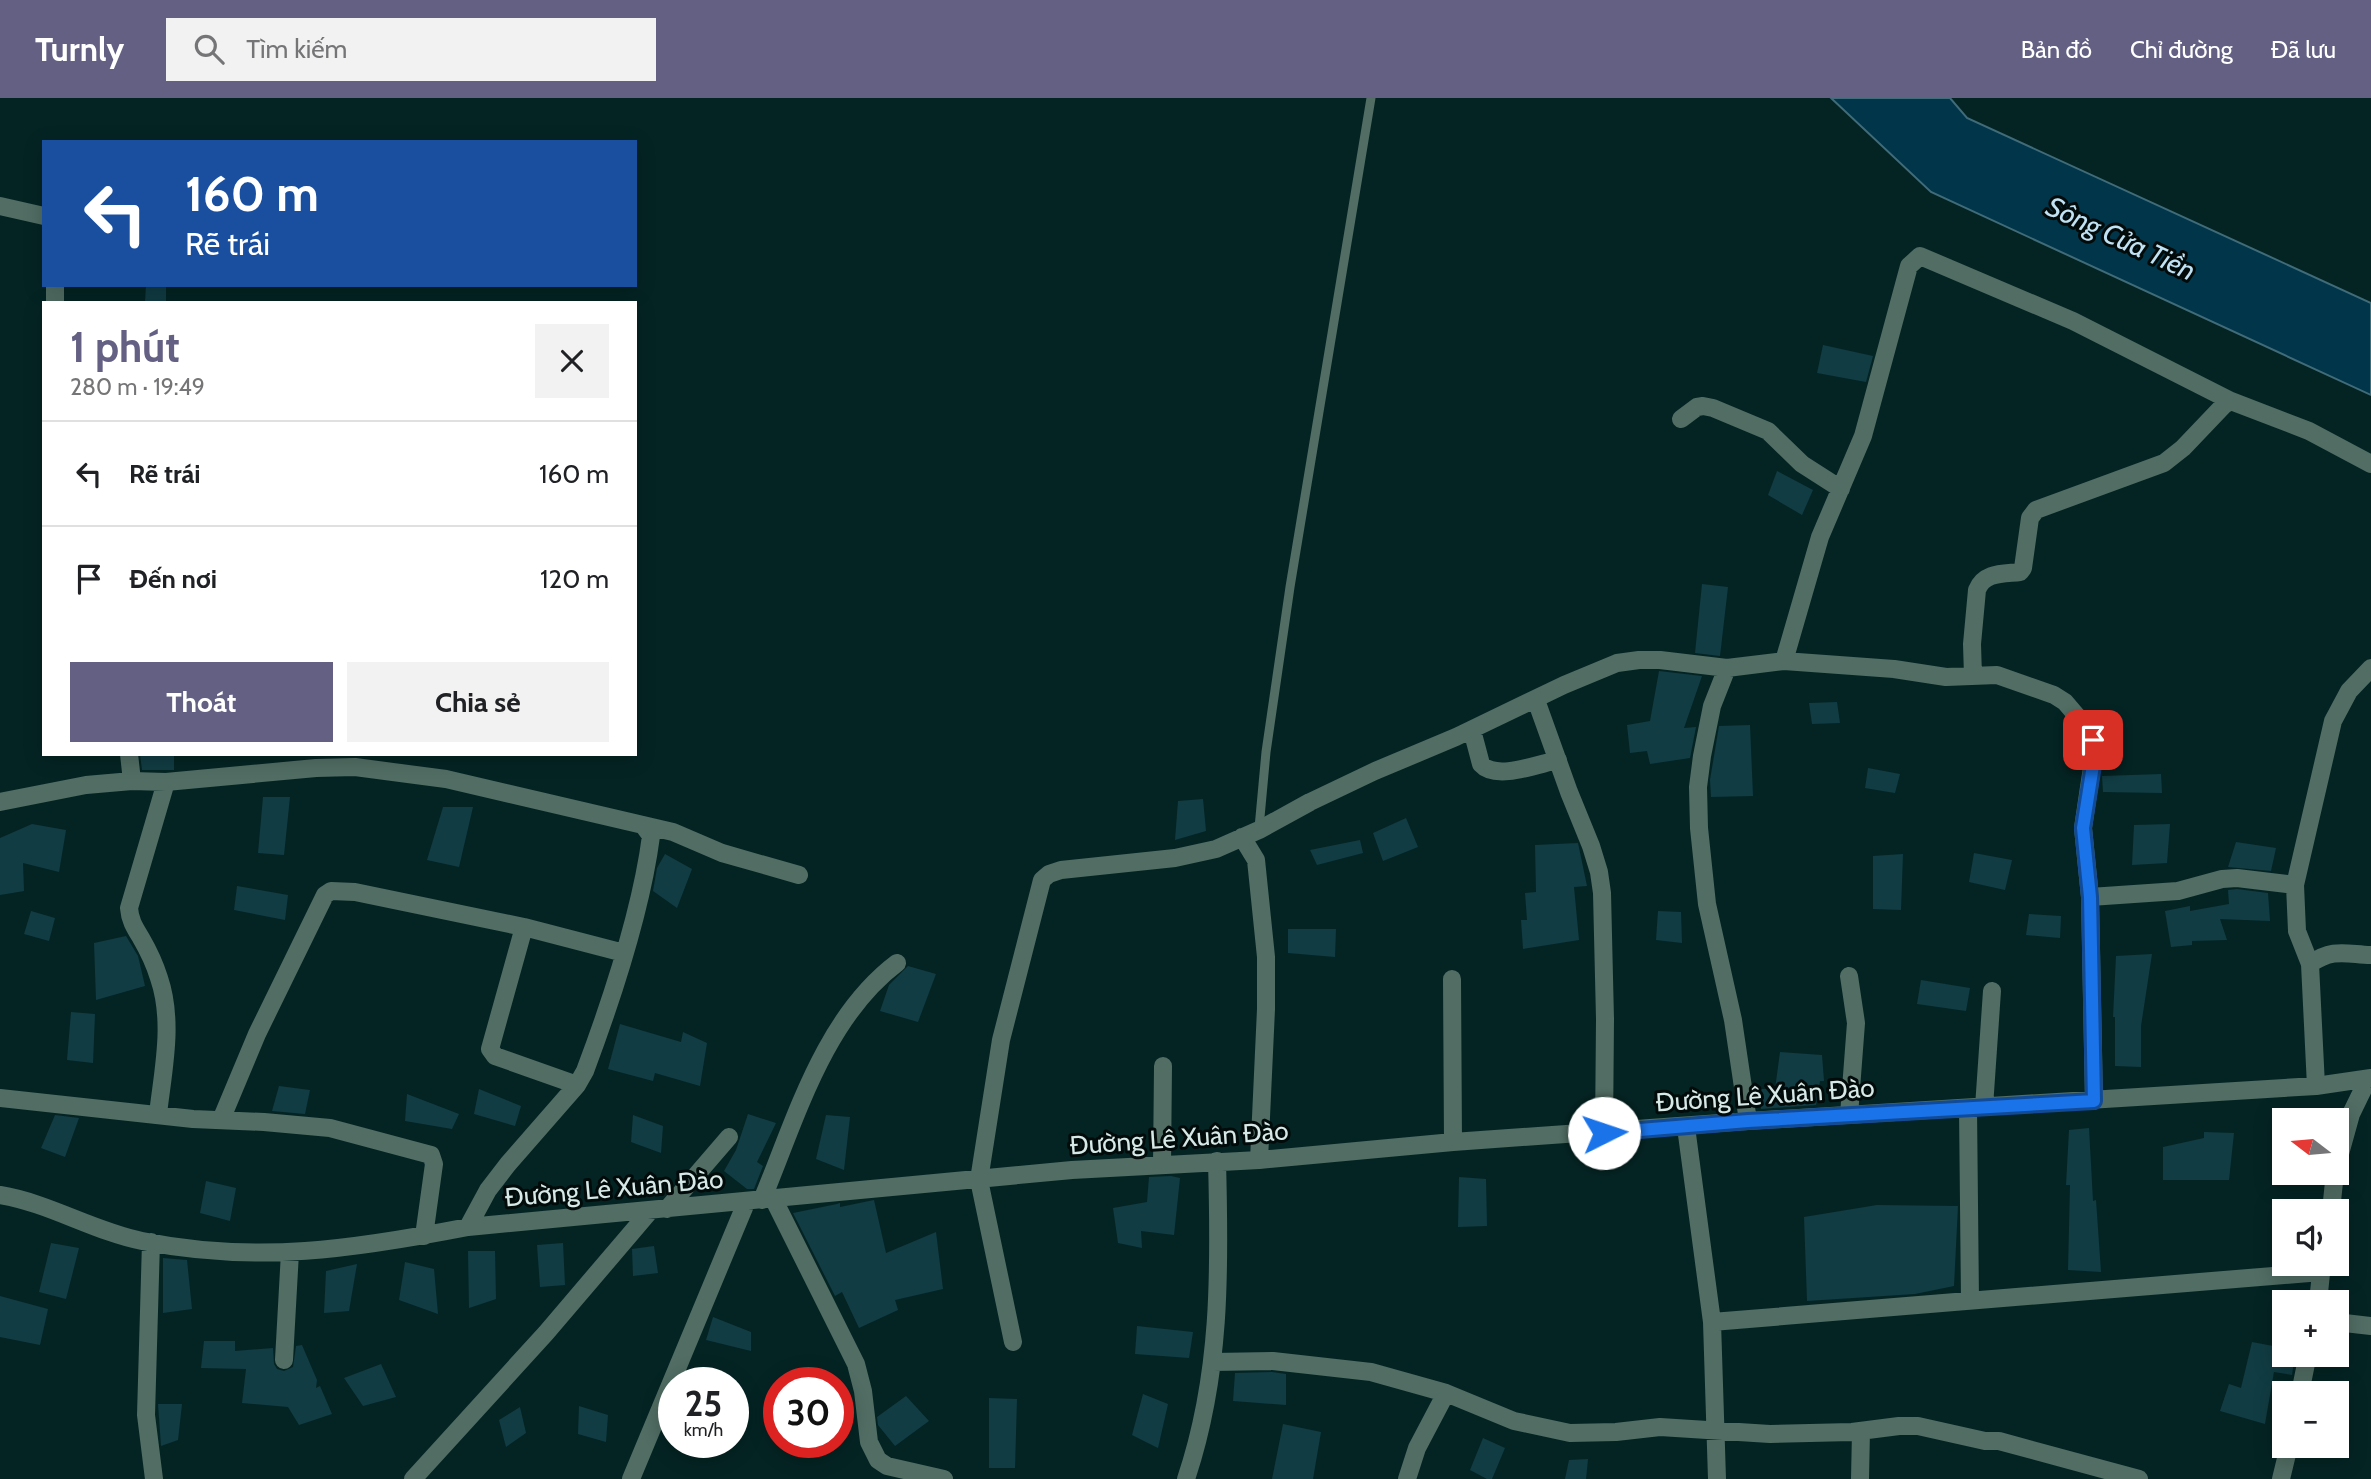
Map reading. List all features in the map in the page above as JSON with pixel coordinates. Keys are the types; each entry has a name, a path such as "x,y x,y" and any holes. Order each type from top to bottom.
{"street":[{"path":"0,206 42,216"},
{"path":"1784,661 1820,537 1863,436 1909,266 1920,256 2073,321 2231,401 2309,431 2371,464"},
{"path":"1973,676 1975,601 1980,583 1988,576 2020,572 2024,568 2030,518 2036,510 2164,463 2231,401"},
{"path":"1681,419 1697,407 1703,406 1768,431 1802,464 1841,489"},
{"path":"1013,1342 979,1180 1001,1040 1042,880 1061,870 1175,858 1204,852 1250,834 1375,771 1472,730 1599,669 1628,661 1660,660 1727,668 1784,661 1894,669 1935,676 1997,676 2053,695 2073,709 2088,729 2095,753 2084,818 2090,897 2094,1101"},
{"path":"1727,668 1712,706 1702,756 1698,787 1699,828 1707,904 1733,1020 1748,1121"},
{"path":"2316,1086 2310,964 2297,931 2295,885 2333,721 2349,691 2371,668"},
{"path":"1536,700 1591,846 1602,893 1604,1133"},
{"path":"1472,730 1481,764 1492,772 1558,760"},
{"path":"130,756 132,781"},
{"path":"0,802 86,785 132,781 166,782 355,767 446,779 673,832 722,853 799,875"},
{"path":"158,1114 166,1050 165,1000 159,978 142,939 133,926 129,908 166,782"},
{"path":"468,1227 488,1190 577,1086 585,1072 624,953 646,873 651,836 643,825"},
{"path":"1250,834 1256,860 1266,957 1259,1160"},
{"path":"2090,897 2178,891 2222,879 2237,878 2295,885"},
{"path":"221,1120 257,1034 325,895 331,891 355,892 524,927 624,953"},
{"path":"524,927 491,1049 495,1056 577,1086"},
{"path":"2310,964 2326,954 2340,951 2371,955"},
{"path":"631,1479 761,1201 827,1046 845,1014 862,993 897,962"},
{"path":"1849,976 1856,1023 1849,1115"},
{"path":"1452,978 1453,1142"},
{"path":"1970,1301 1976,1108 1992,992"},
{"path":"1162,1165 1163,1066"},
{"path":"2349,1121 2369,1078"},
{"name":"Đường Lê Xuân Đào","path":"0,1195 151,1241 202,1251 290,1252 354,1247 468,1227 1072,1170 1259,1160 1453,1142 1748,1121 2316,1086 2369,1078"},
{"path":"0,1098 330,1128 430,1155 434,1164 424,1236"},
{"path":"1686,1127 1712,1322 1717,1479"},
{"path":"413,1479 729,1137"},
{"path":"1186,1479 1206,1410 1213,1362 1218,1278 1217,1161"},
{"path":"761,1201 856,1364 863,1391 869,1442 878,1460 887,1466 944,1479"},
{"path":"151,1241 146,1415 154,1479"},
{"path":"284,1360 290,1252"},
{"path":"1712,1322 2272,1273"},
{"path":"2349,1323 2371,1326"},
{"path":"1213,1362 1273,1361 1371,1372 1446,1393 1514,1421 1570,1433 1660,1427 1770,1434 1918,1426 1985,1441 1999,1441 2139,1479"},
{"path":"1406,1479 1417,1448 1446,1393"},
{"path":"1860,1479 1861,1431"},
{"path":"2281,1479 2286,1458"}],"lane":[{"path":"1250,834 1268,740 1290,587 1371,98"}],"water":[{"name":"Sông Cửa Tiền","path":"1831,98 1950,98 1967,118 2371,303 2371,395 1931,192"}],"building":[{"path":"146,287 166,287 166,301 145,301"},
{"path":"1823,345 1873,356 1866,382 1817,373"},
{"path":"1777,471 1813,490 1802,515 1768,495"},
{"path":"1702,584 1728,587 1720,656 1695,653"},
{"path":"1659,671 1702,676 1684,728 1696,727 1690,758 1650,764 1647,751 1630,753 1627,725 1650,721"},
{"path":"1837,702 1840,723 1812,724 1809,703"},
{"path":"1750,725 1753,796 1711,797 1710,780 1719,726"},
{"path":"140,756 174,756 174,770 142,770"},
{"path":"1868,768 1900,774 1895,793 1865,788"},
{"path":"2161,774 2162,793 2103,792 2102,776"},
{"path":"263,797 290,797 284,855 258,853"},
{"path":"1203,799 1206,831 1175,840 1178,801"},
{"path":"443,807 473,807 459,867 427,860"},
{"path":"1406,818 1418,847 1383,861 1373,833"},
{"path":"32,824 66,830 59,872 23,863 24,891 0,895 0,838"},
{"path":"2170,824 2167,863 2132,865 2134,825"},
{"path":"1360,840 1363,853 1317,865 1310,850"},
{"path":"2236,842 2276,848 2271,871 2228,867"},
{"path":"1578,843 1587,886 1574,887 1579,940 1523,949 1521,920 1527,920 1525,893 1536,892 1535,845"},
{"path":"1974,853 2012,860 2005,890 1969,882"},
{"path":"665,854 692,869 677,908 653,891 657,868"},
{"path":"1903,854 1901,910 1873,909 1873,856"},
{"path":"237,886 288,895 285,920 234,910"},
{"path":"2228,890 2268,893 2270,921 2220,919 2227,940 2192,941 2192,945 2171,947 2165,911 2190,906 2190,911 2229,904"},
{"path":"31,911 55,918 49,941 24,934"},
{"path":"1658,911 1681,912 1682,943 1656,940"},
{"path":"2029,914 2061,916 2060,938 2026,935"},
{"path":"1288,929 1336,929 1335,957 1288,953"},
{"path":"126,936 138,956 145,986 96,1000 94,943"},
{"path":"2152,954 2141,1026 2141,1067 2115,1066 2113,1017 2116,956"},
{"path":"908,966 936,974 918,1022 880,1011 889,985"},
{"path":"1921,980 1970,988 1966,1011 1917,1004"},
{"path":"71,1012 95,1014 93,1063 67,1060"},
{"path":"620,1024 681,1042 683,1032 707,1043 700,1086 655,1073 653,1081 608,1069"},
{"path":"1780,1052 1822,1055 1824,1081 1820,1081 1816,1105 1761,1109 1761,1089 1775,1089"},
{"path":"279,1086 310,1090 305,1114 272,1111"},
{"path":"479,1089 521,1106 515,1126 474,1114"},
{"path":"407,1094 459,1114 452,1129 405,1121"},
{"path":"748,1114 776,1123 757,1162 763,1166 754,1189 747,1189 724,1171 736,1150"},
{"path":"55,1115 79,1118 65,1157 41,1148"},
{"path":"633,1115 663,1126 661,1153 631,1142"},
{"path":"826,1115 850,1117 844,1170 816,1159"},
{"path":"2089,1128 2101,1272 2068,1270 2070,1185 2066,1185 2069,1130"},
{"path":"2204,1132 2234,1133 2229,1180 2163,1180 2163,1147 2204,1138"},
{"path":"1149,1177 1180,1178 1174,1235 1141,1231 1142,1248 1118,1243 1113,1208 1147,1202"},
{"path":"1459,1177 1486,1179 1487,1226 1458,1227"},
{"path":"206,1181 236,1188 230,1221 200,1213"},
{"path":"874,1200 886,1253 936,1232 943,1289 895,1300 898,1310 859,1328 842,1292 835,1296 793,1213 840,1203 840,1207"},
{"path":"1877,1205 1958,1206 1954,1286 1915,1294 1807,1301 1804,1217"},
{"path":"51,1243 79,1248 66,1299 39,1292"},
{"path":"563,1243 565,1285 540,1287 537,1245"},
{"path":"654,1246 658,1273 633,1276 632,1249"},
{"path":"468,1251 495,1251 496,1299 469,1308"},
{"path":"163,1258 187,1260 192,1309 163,1313"},
{"path":"405,1262 434,1269 438,1314 399,1300"},
{"path":"357,1264 349,1311 324,1313 326,1271"},
{"path":"0,1296 48,1309 40,1345 0,1337"},
{"path":"713,1317 751,1332 751,1351 706,1340"},
{"path":"1137,1326 1193,1332 1189,1358 1135,1354"},
{"path":"204,1341 235,1341 235,1351 273,1348 274,1364 277,1369 284,1371 293,1367 296,1346 302,1345 317,1380 316,1388 320,1386 332,1414 299,1425 288,1407 242,1403 246,1369 201,1368"},
{"path":"2252,1342 2272,1346 2272,1367 2293,1367 2292,1375 2274,1372 2265,1424 2220,1411 2229,1384 2241,1388"},
{"path":"381,1364 396,1397 363,1406 344,1378"},
{"path":"1235,1373 1286,1374 1286,1405 1233,1401"},
{"path":"1143,1394 1168,1404 1158,1448 1132,1435"},
{"path":"906,1396 929,1421 895,1446 878,1425 877,1417"},
{"path":"989,1398 1017,1399 1015,1468 989,1468"},
{"path":"158,1404 182,1404 178,1440 161,1446"},
{"path":"579,1406 608,1415 606,1442 578,1434"},
{"path":"520,1407 526,1433 506,1447 499,1420"},
{"path":"1283,1424 1321,1432 1313,1479 1272,1479"},
{"path":"1483,1438 1505,1448 1492,1479 1470,1470"},
{"path":"1588,1459 1586,1479 1565,1479 1569,1460"}],"route":[{"path":"1604,1133 1748,1121 2094,1101 2090,897 2083,828 2095,753 2093,740"}]}
